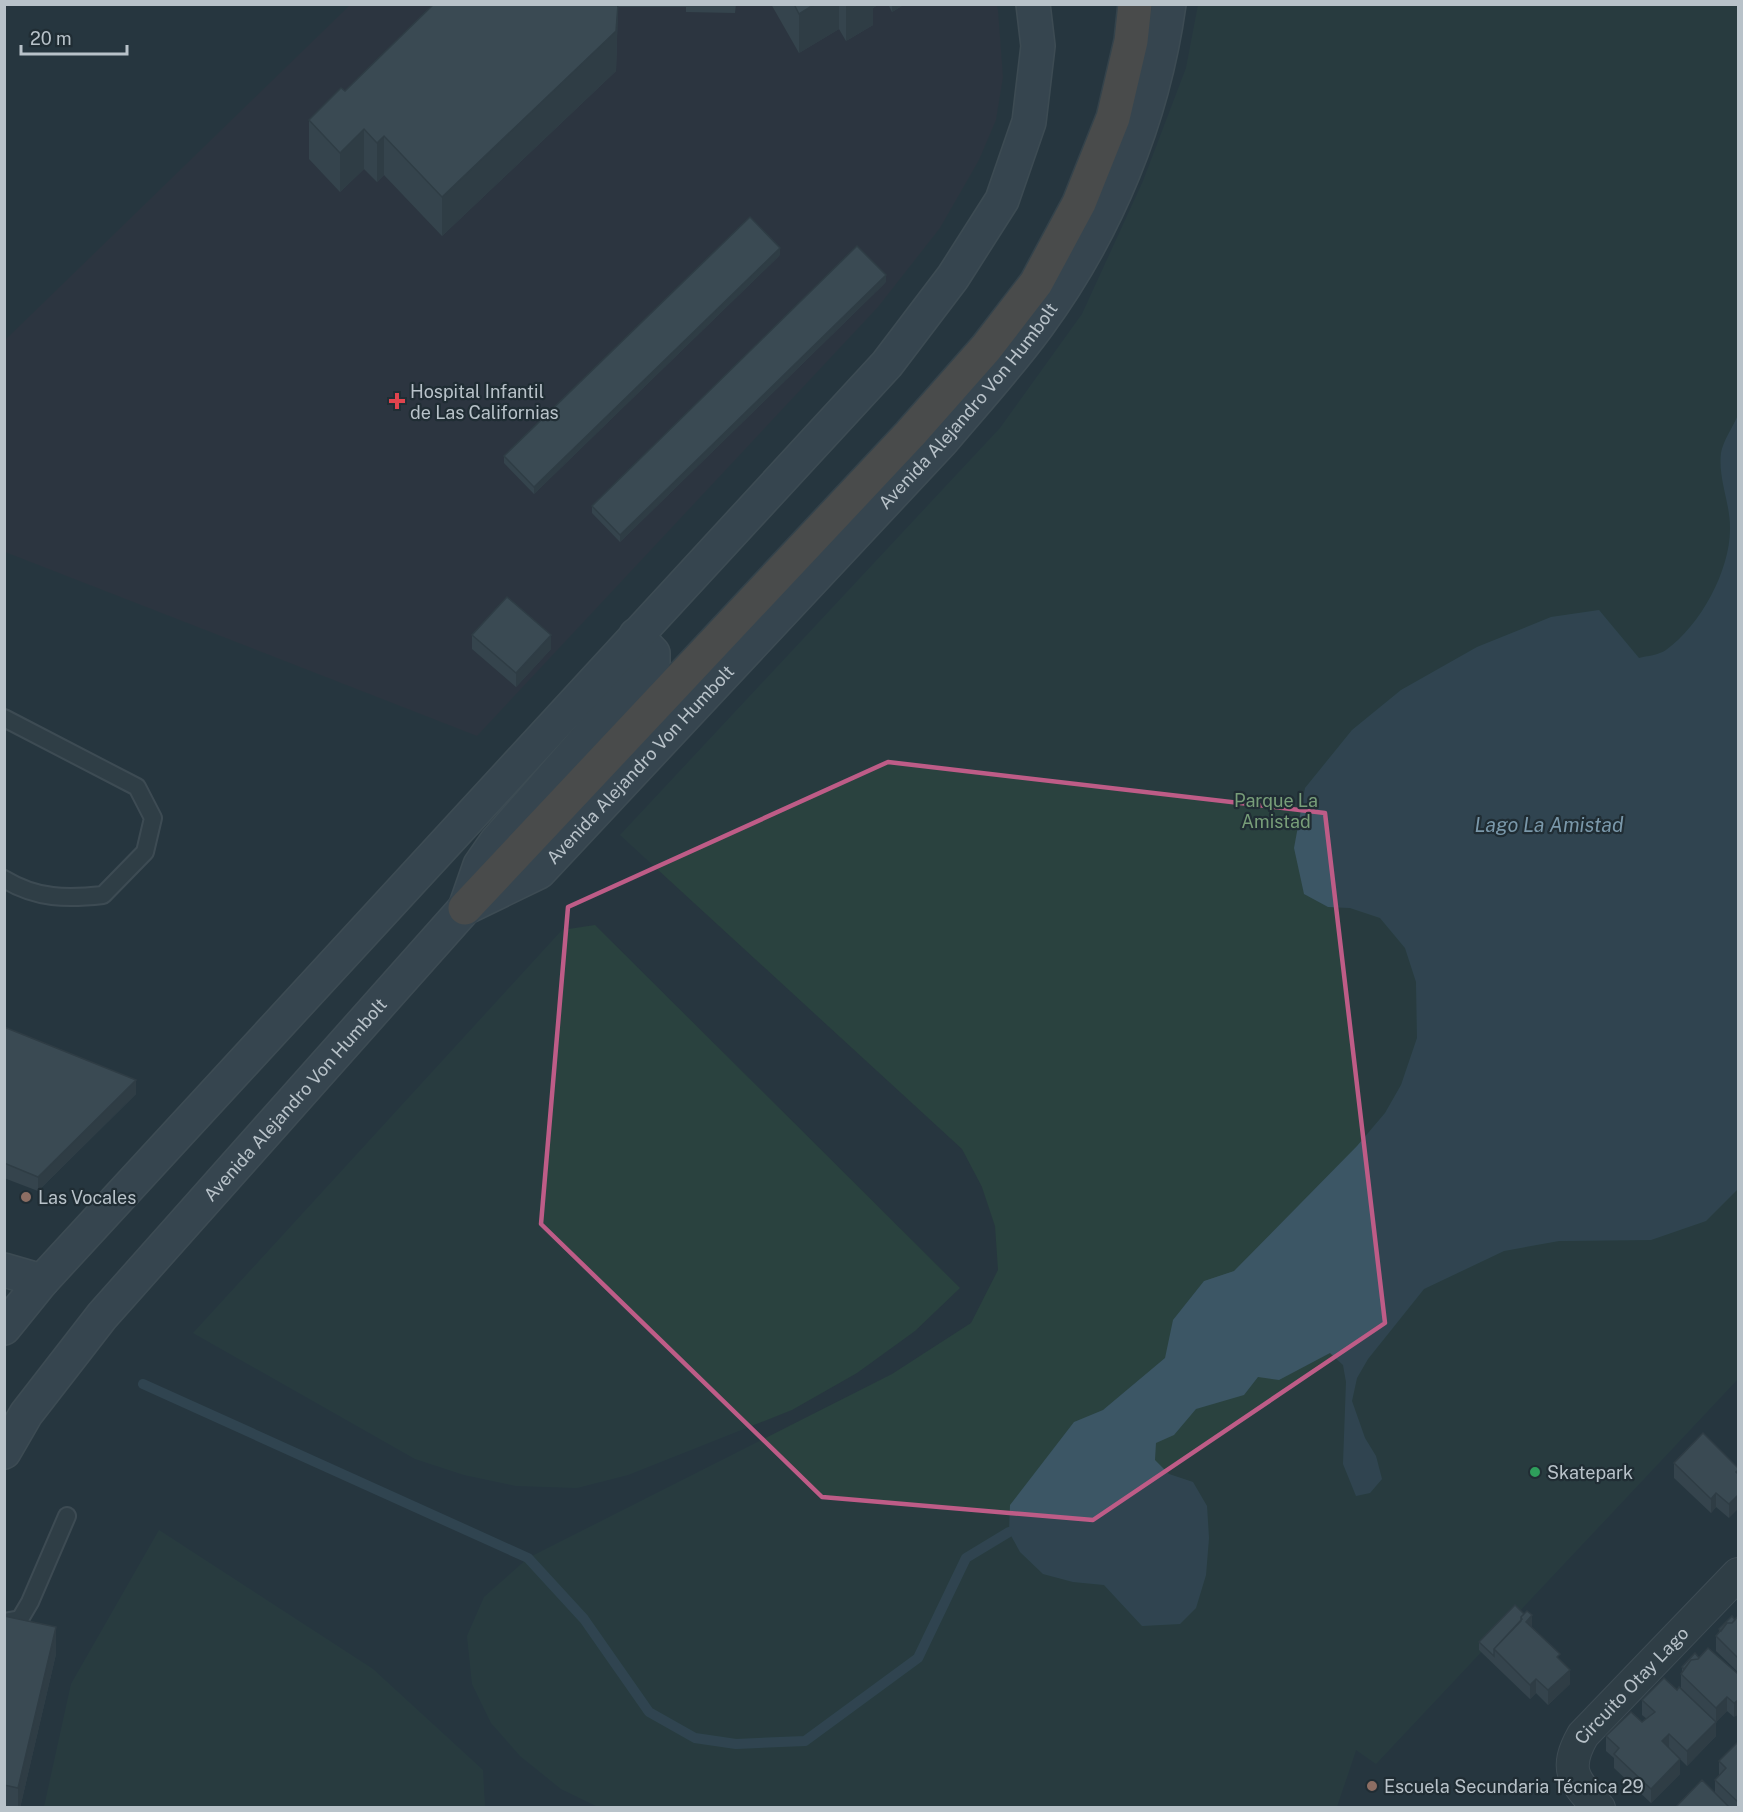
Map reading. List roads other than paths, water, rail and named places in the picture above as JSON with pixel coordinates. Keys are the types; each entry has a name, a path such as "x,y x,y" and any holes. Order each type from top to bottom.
{"highway":[{"path":"465,908 910,434 986,348 1036,283 1079,203 1113,118 1131,41 1136,4"}],"main road":[{"path":"4,1328 42,1281 887,364 953,277 1002,200 1029,122 1038,46 1033,4"},
{"name":"Avenida Alejandro Von Humbolt","path":"4,1452 26,1414 102,1316 465,908 539,872 942,441 1038,325 1070,276 1109,206 1148,109 1162,57 1169,4"},
{"path":"465,908 480,865 496,842 653,663 653,653 636,635"},
{"path":"4,1270 42,1281"}],"street":[{"name":"Circuito Otay Lago","path":"1599,1808 1578,1785 1572,1773 1572,1754 1583,1735 1738,1574"}],"lane":[{"path":"4,718 137,787 153,818 145,852 103,896 69,898 24,891 4,879"},
{"path":"4,1622 20,1619 30,1602 67,1516"}],"water":[{"name":"Lago La Amistad","path":"1738,415 1738,1189 1706,1221 1651,1240 1559,1241 1504,1251 1424,1289 1368,1359 1357,1378 1352,1401 1365,1438 1376,1456 1382,1479 1370,1493 1356,1496 1343,1464 1346,1382 1343,1365 1330,1353 1279,1380 1258,1377 1244,1395 1196,1409 1174,1435 1156,1443 1155,1460 1169,1474 1193,1482 1207,1506 1209,1538 1206,1575 1196,1608 1180,1624 1142,1626 1104,1585 1073,1582 1043,1574 1020,1552 1009,1532 1010,1505 1074,1422 1103,1410 1165,1358 1173,1320 1204,1281 1234,1271 1357,1146 1385,1113 1401,1085 1417,1038 1416,982 1405,948 1380,918 1350,908 1328,907 1304,894 1294,848 1305,788 1352,730 1401,690 1477,647 1551,617 1599,610 1639,658 1663,652 1679,639 1691,626 1712,595 1725,560 1730,527 1721,472 1721,453"}],"waterway":[{"path":"143,1384 528,1558 584,1619 649,1712 695,1738 736,1744 805,1741 918,1658 966,1558 1009,1532"}],"place":[{"name":"Hospital Infantil de Las Californias","path":"397,401"},
{"name":"Las Vocales","path":"26,1197"},
{"name":"Skatepark","path":"1535,1472"},
{"name":"Escuela Secundaria Técnica 29","path":"1372,1786"}],"park label":[{"name":"Parque La Amistad","path":"1276,810"}]}
